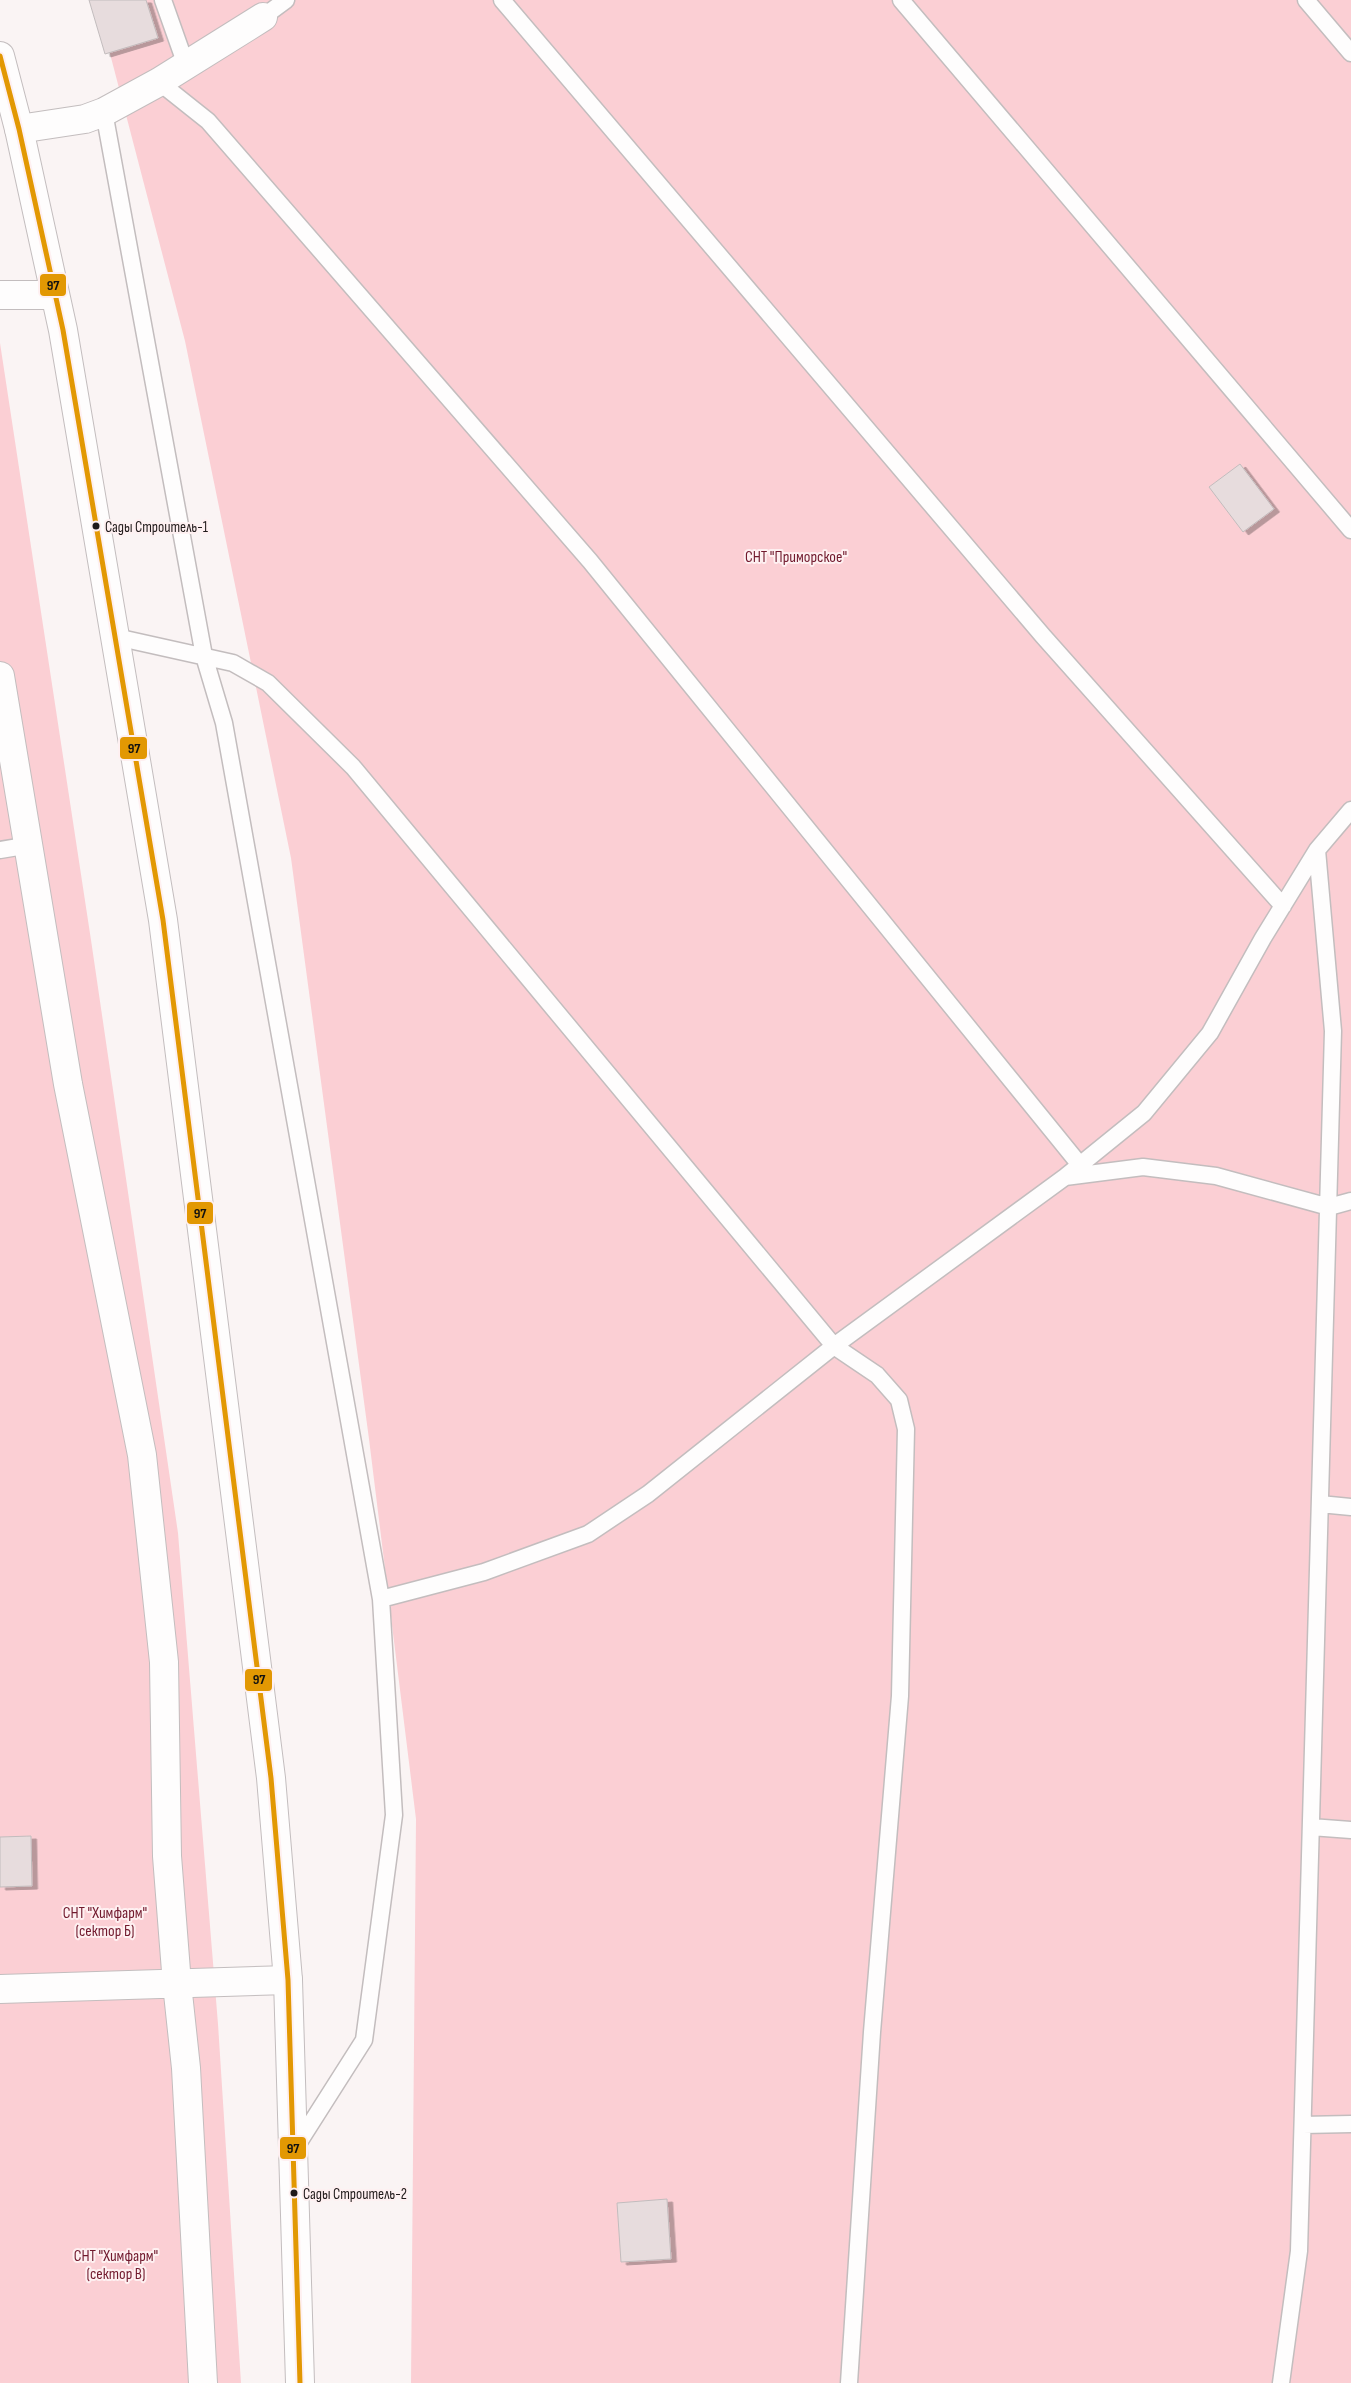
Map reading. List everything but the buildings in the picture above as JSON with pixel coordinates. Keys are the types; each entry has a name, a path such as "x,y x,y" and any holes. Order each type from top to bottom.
{"street":[{"path":"19,129 86,119 104,112 159,82 264,17"},
{"path":"0,56 19,129 62,330 163,920 270,1768 288,1980 300,2383"},
{"path":"0,295 54,295"},
{"path":"0,676 30,845 68,1084 142,1455 164,1662 167,1856 186,2068 203,2383"},
{"path":"0,1989 288,1980"}],"lane":[{"path":"164,0 186,65"},
{"path":"264,17 286,0"},
{"path":"502,0 1043,636 1283,906"},
{"path":"901,0 1351,530"},
{"path":"1306,0 1351,53"},
{"path":"159,82 208,121 590,561 1080,1165"},
{"path":"104,112 204,656 224,723 381,1599 394,1815 364,2040 293,2152"},
{"path":"116,637 233,663 268,682 353,767 834,1346 877,1375 899,1400 906,1429 900,1696 871,2042 849,2383"},
{"path":"381,1599 484,1572 588,1534 648,1494 834,1346 1065,1177 1144,1113 1210,1033 1317,850 1351,810"},
{"path":"0,850 30,845"},
{"path":"1281,2383 1299,2251 1329,1207 1333,1031 1317,850"},
{"path":"1065,1177 1143,1167 1216,1176 1329,1207 1351,1201"},
{"path":"1320,1504 1351,1506"},
{"path":"1311,1828 1351,1830"},
{"path":"1303,2125 1351,2124"}],"green space":[{"name":"СНТ \"Приморское\"","path":"96,0 1351,0 1351,2383 411,2383 416,1819 369,1439 291,858 185,341"},
{"name":"СНТ \"Химфарм\" (сектор Б)","path":"0,343 91,940 178,1533 218,2024 241,2383 0,2383"}],"transit line":[{"name":"97","path":"0,56 19,129 63,330 163,920 271,1778 288,1980 300,2383"}],"place":[{"name":"Сады Строитель-1","path":"96,526"},
{"name":"Сады Строитель-2","path":"294,2193"}],"park label":[{"name":"СНТ \"Химфарм\" (сектор В)","path":"116,2264"}]}
